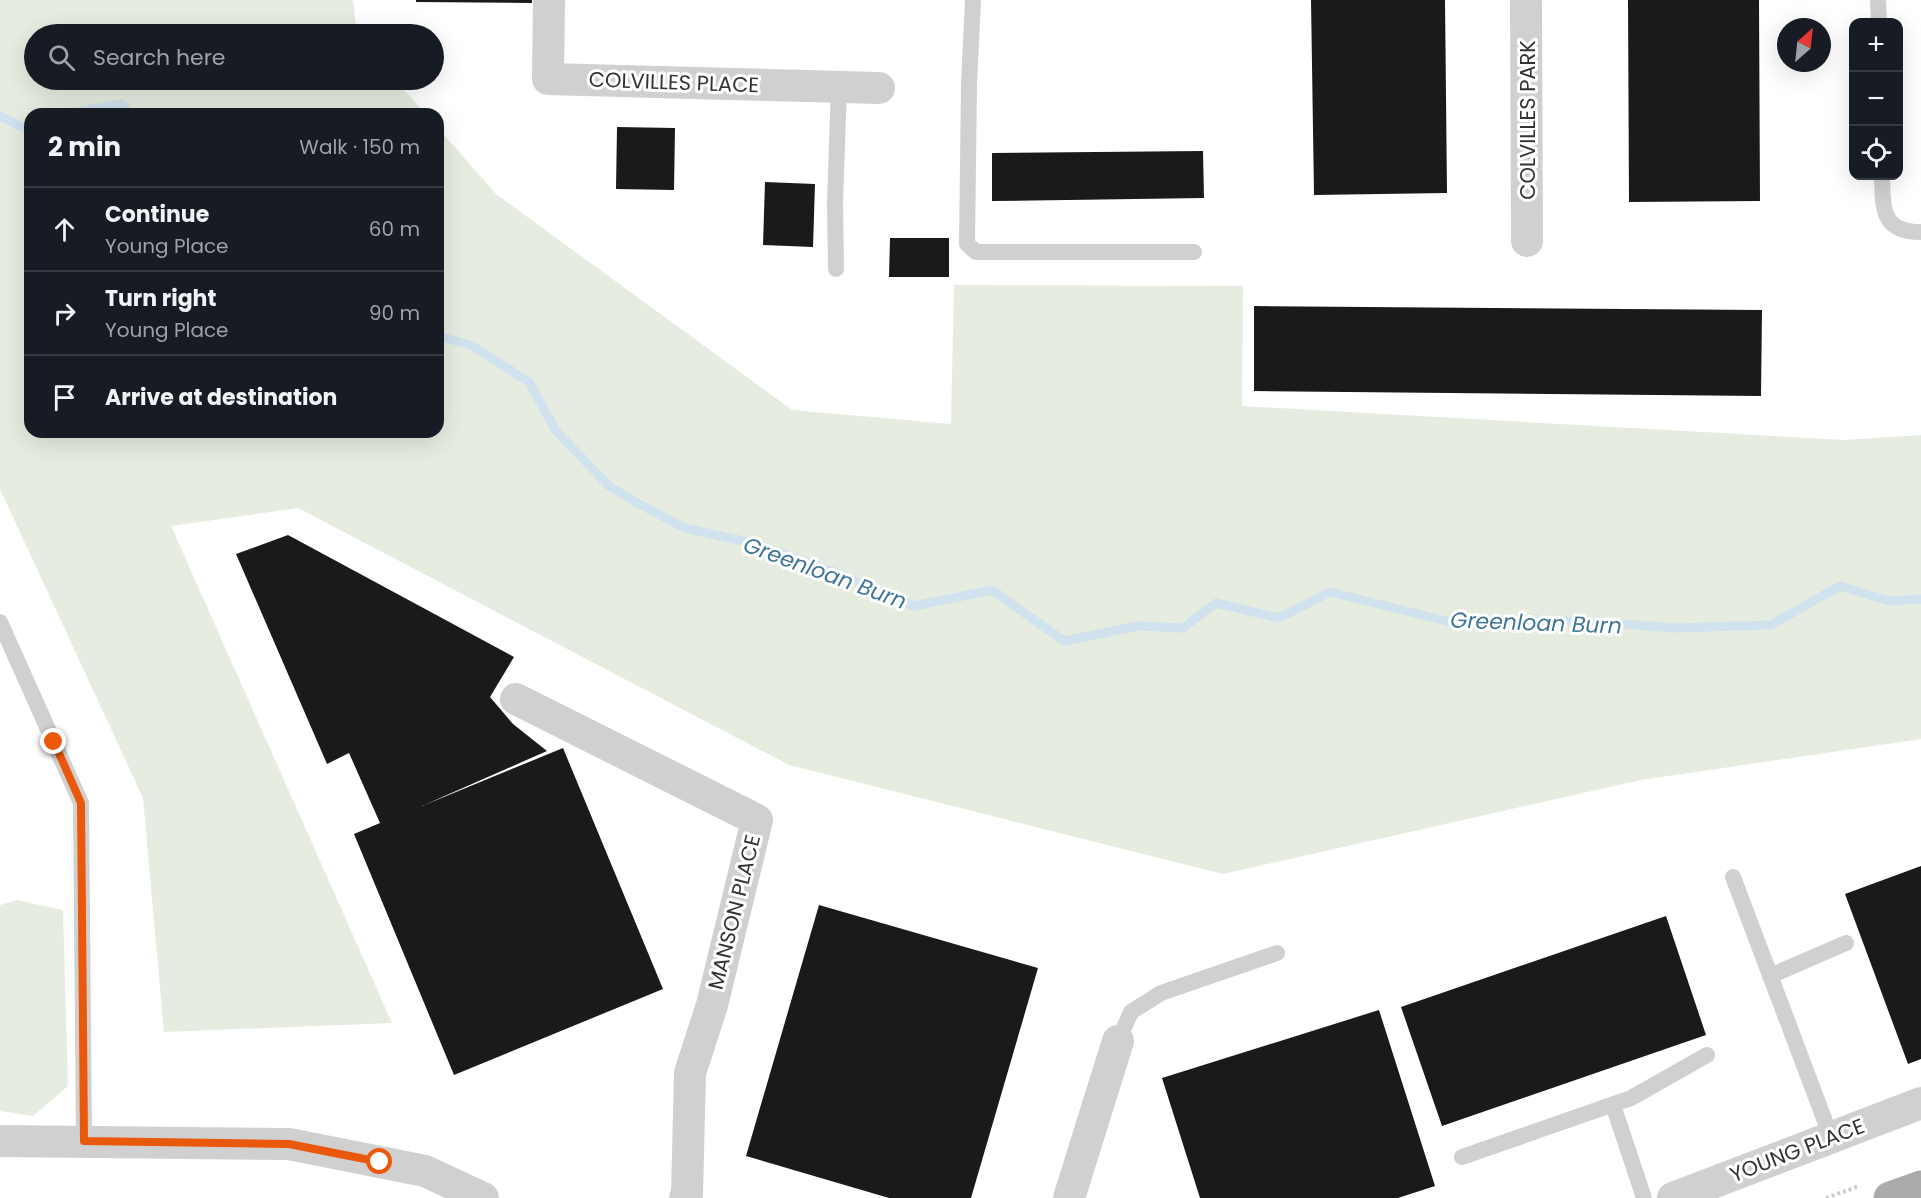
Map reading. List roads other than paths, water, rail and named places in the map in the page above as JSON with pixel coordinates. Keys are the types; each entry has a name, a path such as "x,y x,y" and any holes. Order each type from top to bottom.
{"main road":[{"path":"1890,1198 1921,1187"}],"street":[{"name":"COLVILLES PLACE","path":"549,0 548,79 879,88"},
{"name":"COLVILLES PARK","path":"1526,0 1527,241"},
{"name":"MANSON PLACE","path":"516,699 757,820 712,1005 690,1073 687,1194 685,1198"},
{"path":"1069,1198 1118,1041"},
{"name":"YOUNG PLACE","path":"1673,1198 1921,1103"},
{"path":"0,1141 289,1144 425,1171 483,1198"}],"lane":[{"path":"973,0 969,84 967,244 976,252 1194,252"},
{"path":"1878,0 1879,18"},
{"path":"836,269 838,87"},
{"path":"1882,180 1883,205 1890,222 1906,232 1921,232"},
{"path":"0,622 81,803 84,1141"},
{"path":"1733,877 1831,1137"},
{"path":"1770,976 1846,943"},
{"path":"1118,1041 1131,1012 1161,993 1277,953"},
{"path":"1462,1157 1631,1098 1707,1055"},
{"path":"1613,1105 1644,1198"}],"waterway":[{"name":"Greenloan Burn","path":"99,108 122,104 126,108"},
{"name":"Greenloan Burn","path":"0,116 24,128"},
{"name":"Greenloan Burn","path":"444,338 471,345 529,382 556,431 609,486 685,528 760,545 834,572 914,606 992,590 1064,641 1138,626 1183,628 1216,603 1279,618 1330,592 1454,623 1502,619 1595,622 1675,628 1771,625 1840,586 1889,601 1921,599"}]}
